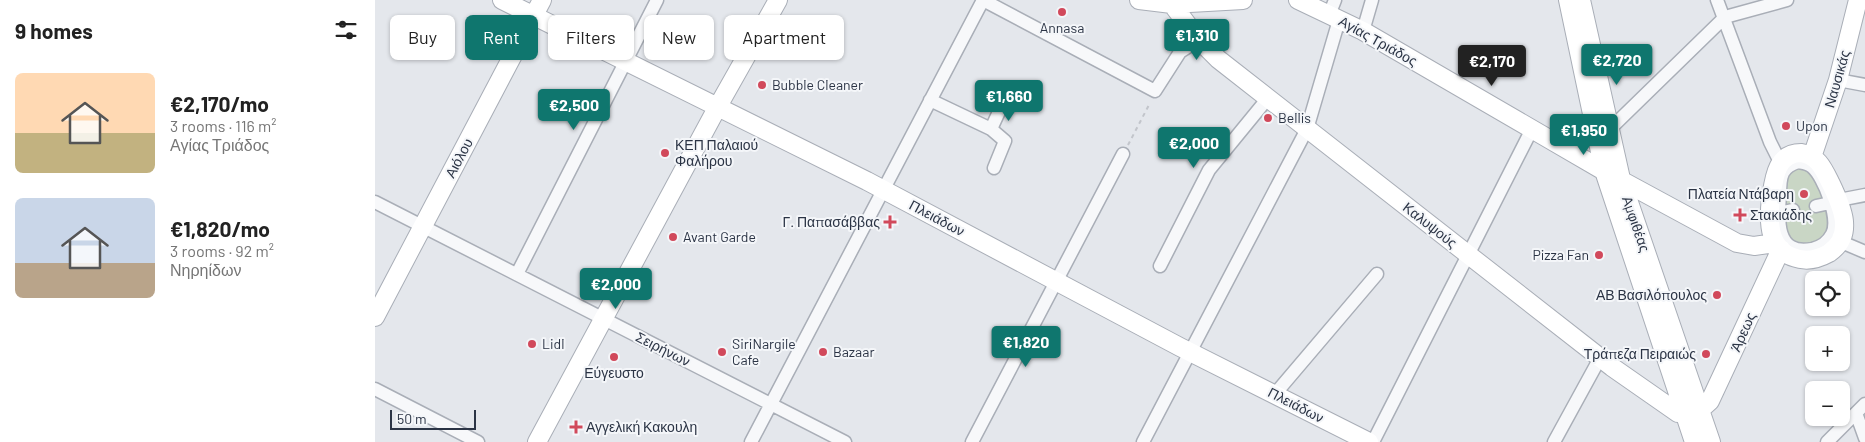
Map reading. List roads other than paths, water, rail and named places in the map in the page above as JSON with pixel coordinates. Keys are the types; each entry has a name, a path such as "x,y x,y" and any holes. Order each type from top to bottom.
{"street":[{"name":"Πλειάδων","path":"502,0 538,8 625,62 884,190 1055,281 1369,442"},
{"path":"517,274 657,0"},
{"path":"537,442 777,0"},
{"path":"751,442 983,0 1155,91 1180,52 1199,40 1199,1"},
{"path":"1139,0 1175,2 1243,0"},
{"name":"Αγίας Τριάδος","path":"1298,0 1335,11 1363,31 1604,171 1737,243 1754,246 1778,246"},
{"path":"1363,31 1371,0"},
{"name":"Αμφιθέας","path":"1567,0 1603,131 1621,179 1692,411 1691,440"},
{"name":"Αμφιθέας","path":"1581,0 1603,131 1604,171 1692,411 1711,442"},
{"path":"1717,0 1725,17 1770,142 1780,162"},
{"path":"1561,146 1577,146 1603,131 1725,17 1787,0"},
{"name":"Ναυσικάς","path":"1812,157 1838,80 1858,0"},
{"name":"Καλυψούς","path":"1175,2 1199,40 1218,59 1600,358 1672,410 1692,411"},
{"name":"Αιόλου","path":"375,317 538,8"},
{"path":"1143,442 1307,128 1335,11"},
{"path":"1838,80 1865,85"},
{"path":"1160,266 1209,170 1268,98"},
{"path":"930,100 991,129 1005,141 994,168"},
{"path":"991,129 1003,103"},
{"path":"1373,442 1532,129"},
{"path":"1812,157 1795,153 1780,162 1773,180 1769,230 1778,246 1794,258 1810,259 1828,253 1839,241 1845,220 1835,202 1813,168 1806,163 1796,163 1789,166 1782,175 1778,228 1785,241 1795,247 1810,249 1824,244 1834,230 1835,202 1823,167 1812,157"},
{"path":"971,442 1123,154"},
{"path":"1816,206 1865,195"},
{"name":"Σειρήνων","path":"375,202 845,442"},
{"path":"1778,213 1793,210"},
{"path":"1839,241 1865,252"},
{"name":"Άρεως","path":"1692,411 1706,406 1715,394 1778,246"},
{"path":"1275,394 1377,274"},
{"path":"1555,442 1600,358"},
{"path":"375,389 479,442"},
{"path":"1861,409 1865,438"},
{"path":"1827,442 1861,409"}],"place":[{"name":"Annasa","path":"1062,12"},
{"name":"Bubble Cleaner","path":"762,85"},
{"name":"Bellis","path":"1268,118"},
{"name":"Upon","path":"1786,126"},
{"name":"ΚΕΠ Παλαιού Φαλήρου","path":"665,153"},
{"name":"Πλατεία Ντάβαρη","path":"1804,194"},
{"name":"Στακιάδης","path":"1740,215"},
{"name":"Γ. Παπασάββας","path":"890,222"},
{"name":"Avant Garde","path":"673,237"},
{"name":"Pizza Fan","path":"1599,255"},
{"name":"ΑΒ Βασιλόπουλος","path":"1717,295"},
{"name":"Lidl","path":"532,344"},
{"name":"SiriNargile Cafe","path":"722,352"},
{"name":"Bazaar","path":"823,352"},
{"name":"Τράπεζα Πειραιώς","path":"1706,354"},
{"name":"Εύγευστο","path":"614,357"},
{"name":"Αγγελική Κακουλη","path":"576,427"}]}
